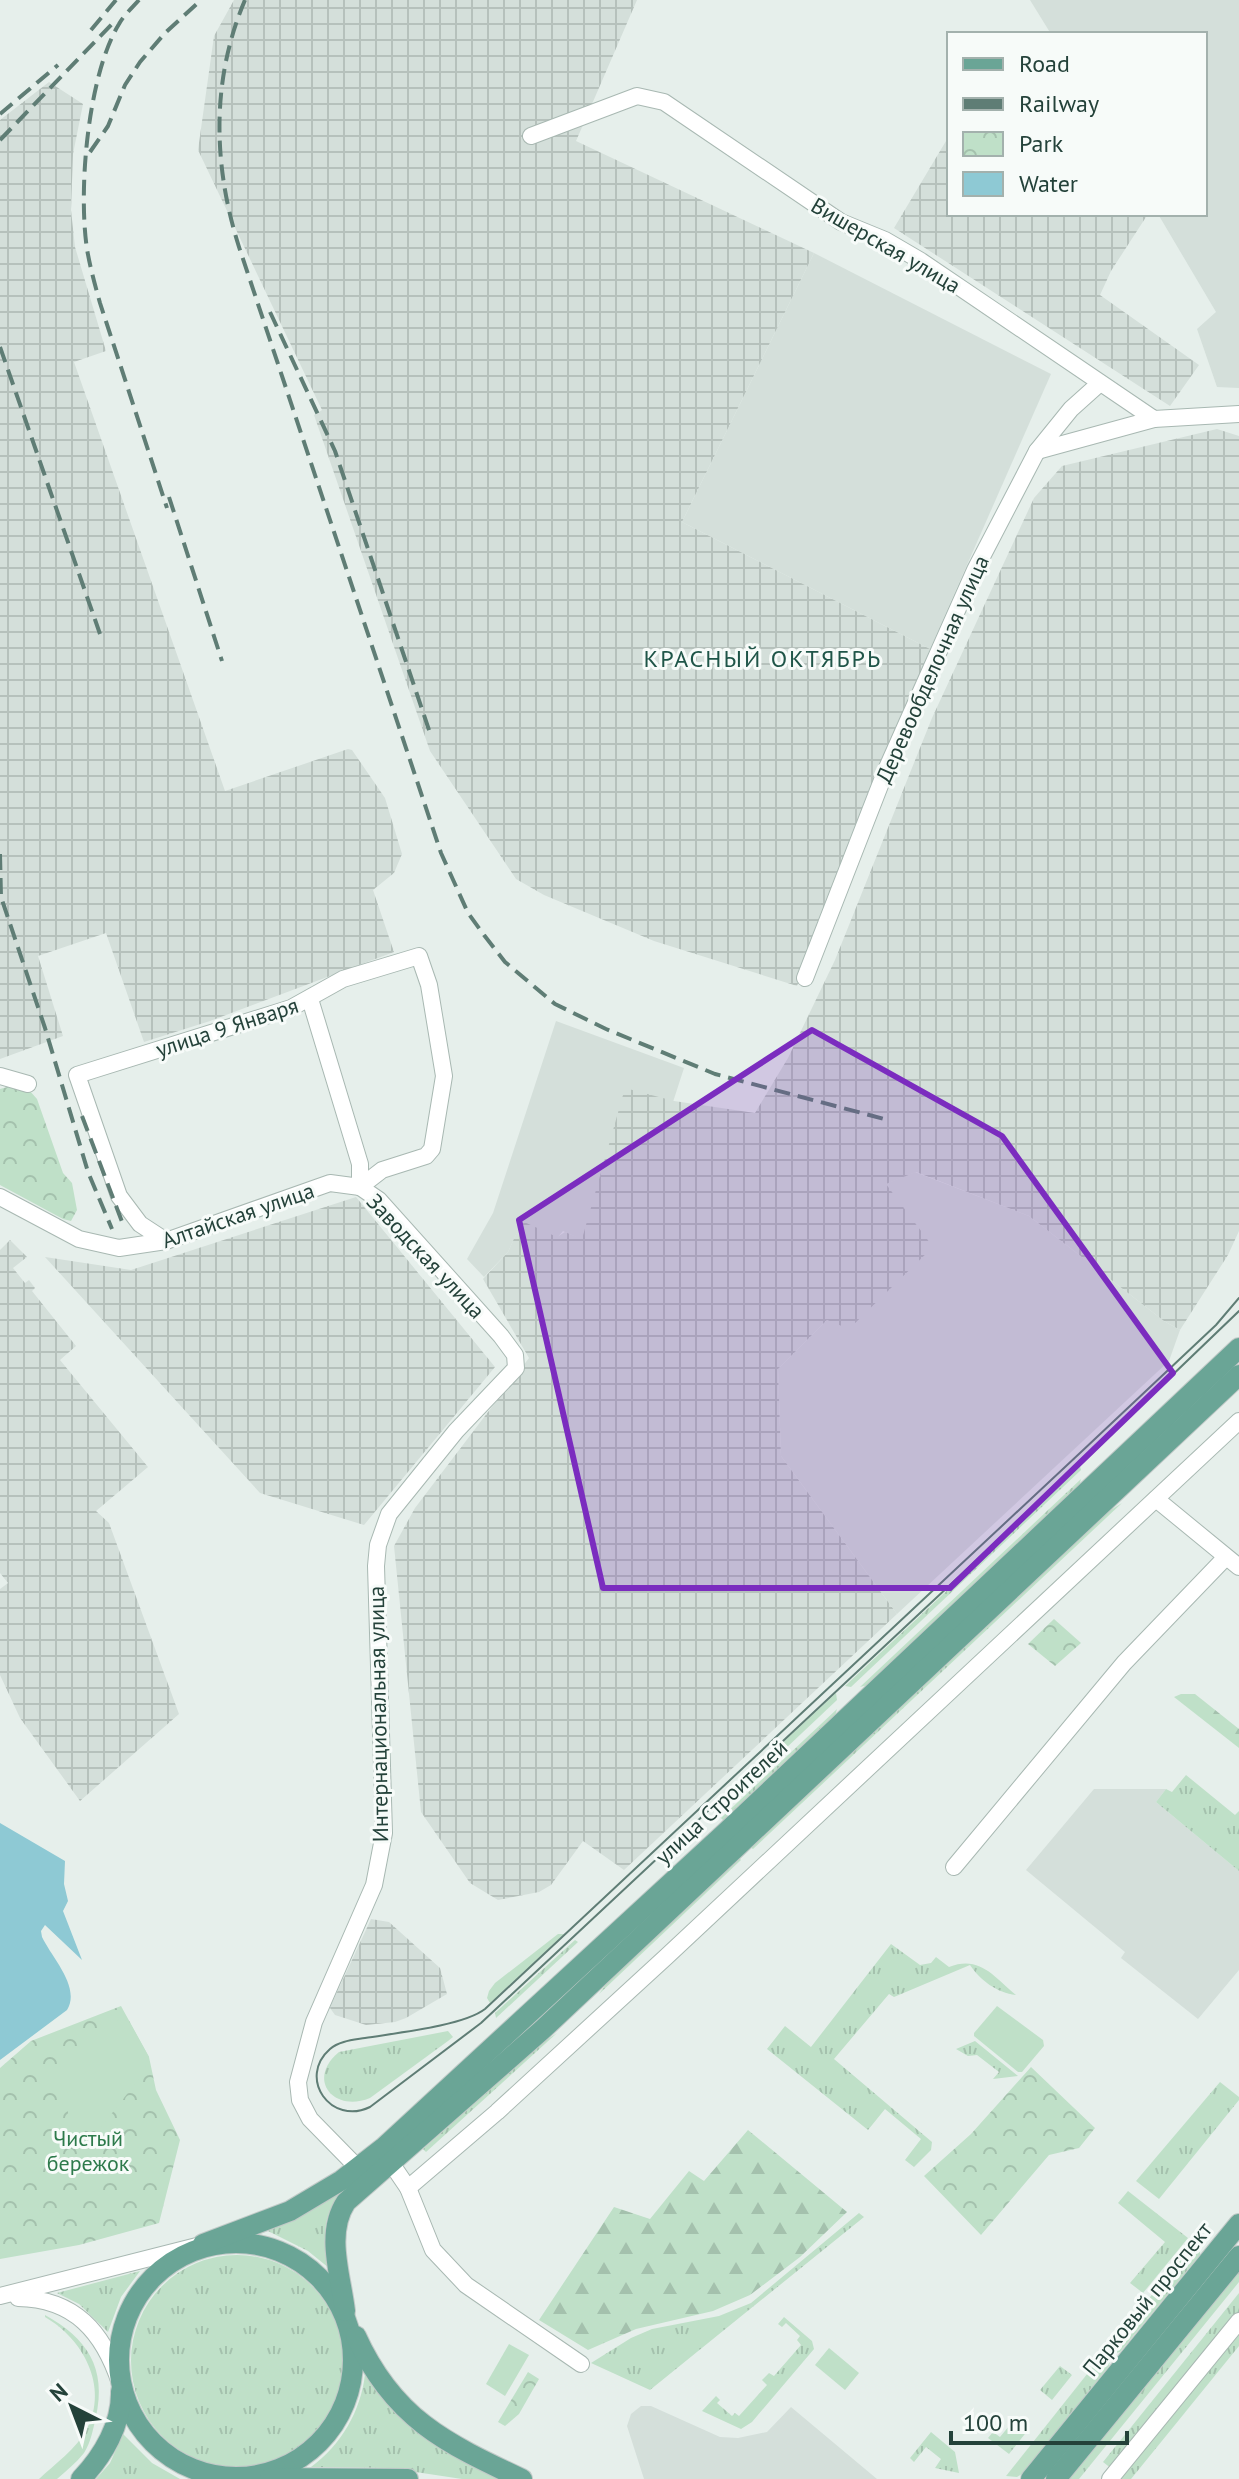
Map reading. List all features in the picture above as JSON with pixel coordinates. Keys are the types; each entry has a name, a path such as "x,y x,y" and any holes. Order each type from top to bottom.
{"main road":[{"name":"улица Строителей","path":"347,2315 335,2239 339,2216 353,2194 542,2030 1233,1375 1239,1348"},
{"name":"улица Строителей","path":"200,2245 290,2211 358,2168 403,2131 726,1832 1233,1375"},
{"name":"Парковый проспект","path":"1031,2479 1239,2224"},
{"path":"81,2479 111,2437 120,2409 121,2340 141,2290 162,2268 200,2245 242,2244 288,2255 323,2282 347,2315 372,2367 400,2406 451,2445 522,2479"},
{"name":"Парковый проспект","path":"1056,2479 1239,2256"},
{"path":"120,2383 139,2424 157,2447 193,2470 237,2479 272,2472 297,2462 316,2447 344,2406 354,2356 347,2315"},
{"path":"246,2478 408,2479"}],"street":[{"name":"Вишерская улица","path":"531,136 637,96 664,102 841,222 885,240 921,261 1154,419"},
{"name":"Деревообделочная улица","path":"805,978 860,830 975,570 1037,451 1071,409 1100,383"},
{"path":"1037,451 1154,419 1239,414"},
{"name":"улица 9 Января","path":"166,1241 140,1224 119,1196 77,1075 291,1008 343,979 419,956 429,985 444,1076 429,1153 382,1170 360,1187"},
{"name":"Заводская улица","path":"310,999 360,1164 360,1187 379,1200 501,1336 515,1355 516,1368"},
{"path":"0,1076 28,1084"},
{"name":"Алтайская улица","path":"0,1197 66,1233 96,1244 119,1248 166,1241 330,1183 360,1187"},
{"name":"Интернациональная улица","path":"358,2168 310,2119 300,2100 298,2082 314,2022 374,1885 384,1833 376,1566 378,1545 384,1524 400,1499 456,1431 516,1368"},
{"path":"408,2188 497,2112 666,1957 1239,1421"},
{"path":"954,1867 1124,1663 1232,1562 1156,1499"},
{"path":"391,2163 408,2188 433,2250 466,2285 581,2364"},
{"path":"0,2298 200,2245"},
{"path":"0,2298 44,2300 76,2315 102,2343 120,2383"},
{"path":"1110,2479 1239,2321"}],"highlighted area":[{"path":"812,1030 1002,1136 1173,1373 950,1588 603,1588 519,1220"}],"shaded area":[{"path":"234,0 637,0 576,141 814,253 682,522 930,649 797,986 654,941 544,895 516,879 430,751 314,415 322,410 198,150 214,36"},
{"path":"1030,0 1239,0 1239,388 1217,387 1197,329 1216,312 1159,216 1207,216 1207,32 1050,32"},
{"path":"49,82 83,104 73,154 71,210 75,247 106,351 74,362 225,791 352,750 385,798 402,854 394,873 373,890 394,952 210,1021 144,1042 106,933 38,956 63,1036 0,1059 0,120"},
{"path":"947,139 947,216 1147,216 1111,271 1100,295 1199,365 1170,406 894,228"},
{"path":"814,253 1051,374 930,649 682,522"},
{"path":"1217,429 1239,436 1239,1231 1228,1255 1180,1330 1164,1321 1029,1216 916,1172 886,1184 933,1247 849,1329 827,1320 778,1369 781,1456 897,1614 624,1870 583,1841 551,1885 539,1892 498,1900 470,1883 421,1812 394,1546 415,1508 529,1358 483,1279 508,1252 522,1221 557,1237 565,1232 582,1239 625,1088 674,1101 755,1113 788,1058 835,960 932,718 1034,498 1062,466"},
{"path":"556,1021 684,1068 673,1102 582,1240 563,1231 557,1238 522,1222 508,1252 484,1277 467,1259 493,1213"},
{"path":"915,1172 1029,1216 1164,1321 1180,1330 1169,1361 897,1614 781,1456 778,1369 827,1320 932,1247 885,1184"},
{"path":"356,1197 495,1367 364,1525 260,1493 45,1257 131,1270"},
{"path":"10,1240 27,1257 13,1268 25,1283 29,1280 35,1288 32,1291 76,1346 60,1360 148,1467 96,1511 109,1523 179,1714 80,1801 20,1718 0,1675 0,1589 8,1583 0,1573 0,1250"},
{"path":"1094,1789 1166,1789 1156,1802 1239,1871 1239,1970 1198,2019 1121,1958 1125,1952 1026,1870"},
{"path":"371,1919 389,1922 440,1968 447,1994 395,2022 366,2025 335,2015 330,2008"},
{"path":"641,2406 651,2406 720,2437 738,2438 767,2432 791,2407 877,2479 644,2479 627,2426 631,2414"}],"green space":[{"path":"11,1086 29,1090 37,1099 63,1173 72,1183 77,1210 71,1221 0,1185 0,1089"},
{"path":"1080,1466 1081,1470 851,1687 845,1686"},
{"path":"1081,1479 1079,1486 868,1685 860,1687"},
{"path":"1122,1503 753,1849 750,1847 1106,1513"},
{"path":"1054,1619 1081,1643 1055,1666 1028,1644"},
{"path":"836,1693 837,1700 716,1814 711,1809"},
{"path":"1195,1694 1239,1729 1239,1748 1174,1697"},
{"path":"837,1709 835,1716 724,1821 721,1818"},
{"path":"1186,1775 1235,1815 1239,1811 1239,1871 1156,1802 1166,1789 1172,1792"},
{"path":"739,1858 741,1860 599,1994 611,1977"},
{"path":"558,1934 564,1934 490,2003 487,1998 495,1983"},
{"path":"575,1940 578,1942 496,2018 495,2013"},
{"path":"891,1944 920,1965 931,1963 936,1957 949,1967 960,1964 969,1964 978,1966 1016,1995 990,1985 970,1965 894,1997 889,1994 834,2059 932,2142 931,2150 914,2167 905,2160 921,2139 885,2109 868,2130 767,2049 785,2026 811,2047"},
{"name":"Чистый бережок","path":"121,2006 149,2057 156,2090 180,2140 159,2223 79,2245 0,2259 0,2068 31,2041"},
{"path":"997,2006 1043,2040 1044,2046 1022,2072 974,2036"},
{"path":"114,2020 129,2021 149,2057 142,2075 98,2131 74,2131 68,2120 68,2093 50,2072"},
{"path":"448,2031 453,2037 370,2098 345,2101 328,2091 325,2073 329,2062 339,2052"},
{"path":"557,2033 426,2152 423,2149 542,2043"},
{"path":"975,2041 1018,2076 993,2079 999,2072 977,2055 968,2056 956,2049"},
{"path":"1031,2067 1095,2128 1079,2148 1049,2155 981,2235 924,2176 971,2134"},
{"path":"1220,2082 1239,2100 1159,2199 1136,2181"},
{"path":"748,2130 847,2212 800,2257 750,2295 713,2311 636,2329 588,2350 539,2320 614,2207 650,2219 689,2171 704,2181"},
{"path":"349,2185 334,2204 326,2223 329,2268 308,2251 268,2231"},
{"path":"1128,2191 1188,2238 1143,2293 1130,2283 1165,2242 1118,2203"},
{"path":"859,2213 864,2217 650,2390 591,2363 652,2329 719,2316 751,2303"},
{"path":"1194,2244 1200,2255 1120,2352 1107,2349"},
{"path":"237,2255 277,2264 296,2273 312,2286 325,2302 334,2321 343,2361 334,2401 325,2420 312,2436 296,2449 277,2458 237,2467 197,2458 178,2449 162,2436 149,2420 140,2401 131,2361 140,2321 149,2302 162,2286 178,2273 197,2264"},
{"path":"1239,2265 1239,2282 1079,2479 1065,2479"},
{"path":"140,2271 121,2297 108,2332 79,2304 57,2293"},
{"path":"1239,2293 1239,2312 1112,2469 1103,2462"},
{"path":"45,2315 82,2344 96,2369 99,2384 96,2417 88,2444 81,2457 57,2479 39,2479 65,2456 87,2429 95,2396 93,2380 81,2351"},
{"path":"784,2317 812,2341 814,2349 752,2422 741,2429 702,2411 716,2396 720,2400 717,2403 732,2416 735,2413 739,2416 767,2385 762,2380 769,2373 774,2376 801,2345 797,2340 800,2336 786,2323 782,2327 778,2324"},
{"path":"1239,2329 1239,2346 1131,2479 1117,2479"},
{"path":"509,2344 529,2355 505,2396 486,2384"},
{"path":"829,2348 859,2373 845,2390 815,2365"},
{"path":"1103,2354 1110,2360 1109,2366 1025,2472 1017,2477 1006,2476"},
{"path":"1060,2366 1072,2375 1052,2400 1040,2390"},
{"path":"528,2372 539,2379 519,2414 505,2426 498,2422"},
{"path":"365,2374 395,2411 426,2438 504,2479 462,2479 389,2468 311,2467 332,2448 348,2426 359,2401"},
{"path":"1014,2420 1028,2430 1009,2454 988,2438 993,2432 1000,2437"},
{"path":"931,2432 955,2452 959,2473 935,2468 941,2459 926,2447 914,2462 910,2458"},
{"path":"123,2434 152,2463 180,2479 96,2479 110,2463"}],"water":[{"path":"0,1823 65,1861 64,1884 68,1901 63,1911 82,1960 45,1925 41,1931 42,1937 68,1982 70,2001 67,2010 0,2060"}],"tram line":[{"path":"1239,1298 1216,1325 485,2009 445,2024 351,2040 334,2046 321,2061 317,2073 323,2096 343,2110 356,2111 370,2107 481,2023 1239,1311"}],"railway":[{"path":"91,30 116,0"},
{"path":"139,0 119,24 100,72 88,133 85,224 88,256 100,303 167,508"},
{"path":"90,152 108,126 125,85 140,62 165,33 201,0"},
{"path":"245,0 234,30 221,92 221,154 230,216 441,853 468,913 505,962 555,1004 606,1029 715,1074 888,1120"},
{"path":"0,140 114,22"},
{"path":"0,114 58,65"},
{"path":"270,312 335,451 430,733"},
{"path":"0,347 100,634"},
{"path":"169,497 222,661"},
{"path":"0,854 1,897 45,1028 88,1172 112,1229"},
{"path":"82,1116 124,1227"}],"district":[{"name":"КРАСНЫЙ ОКТЯБРЬ","path":"763,659"}]}
